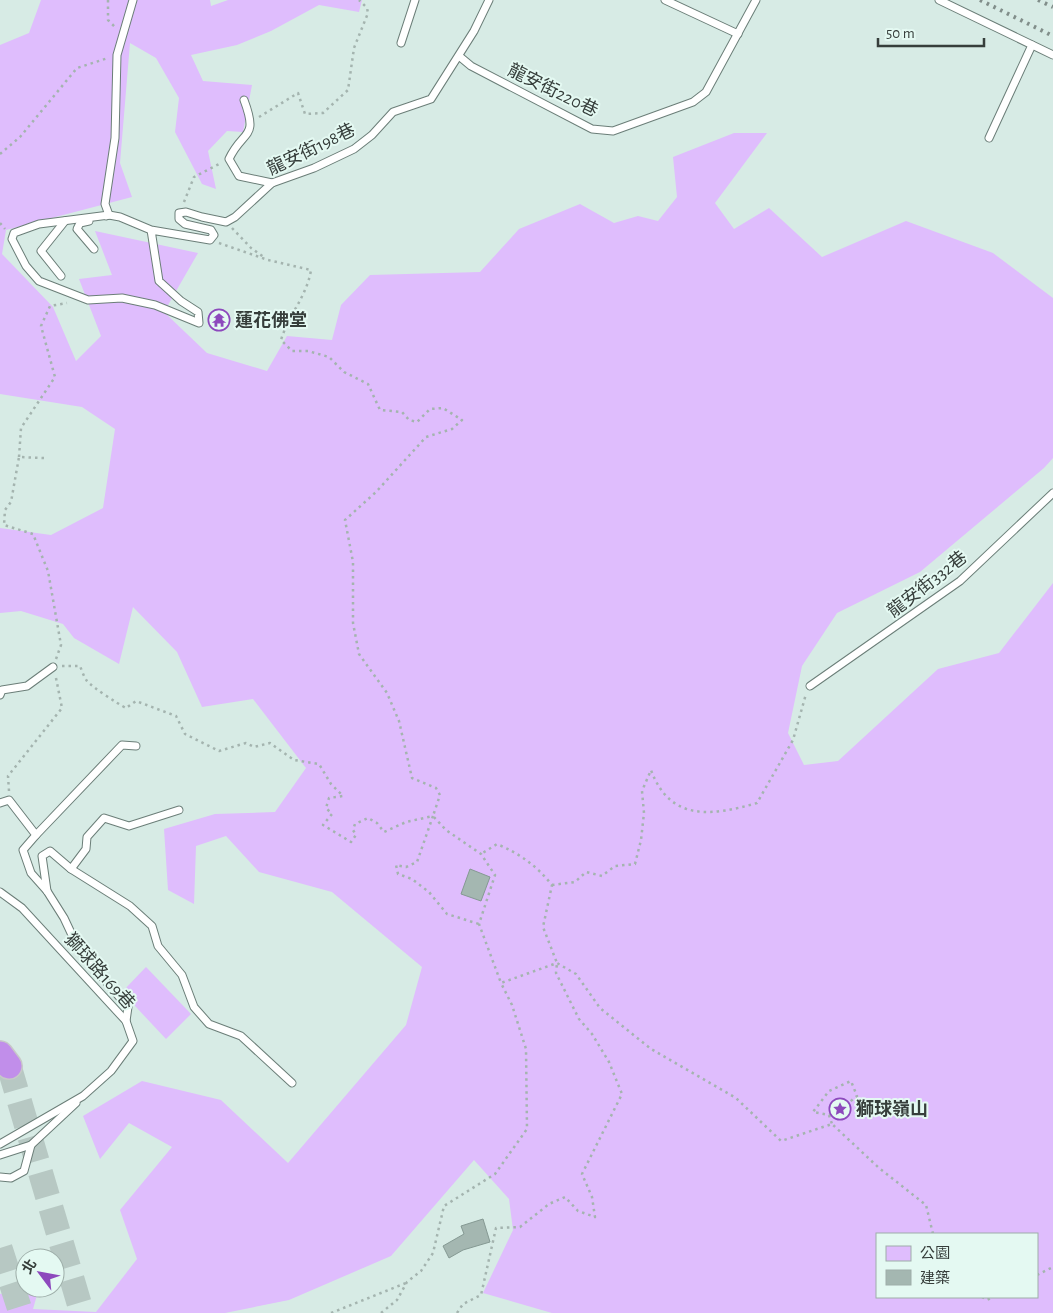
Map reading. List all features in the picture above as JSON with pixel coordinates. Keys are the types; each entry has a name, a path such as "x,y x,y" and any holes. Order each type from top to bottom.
{"lane":[{"path":"109,215 105,204 115,138 117,55 133,0"},
{"path":"401,43 415,0"},
{"name":"龍安街198巷","path":"226,222 235,217 272,183 314,168 354,149 372,135 393,112 431,99 459,56 490,0"},
{"path":"665,0 738,34"},
{"name":"龍安街220巷","path":"459,56 471,66 592,128 614,131 694,102 706,92 756,0"},
{"path":"939,0 1053,55"},
{"path":"989,138 1032,45"},
{"path":"244,100 252,121 250,133 233,151 229,159 239,176 272,183"},
{"path":"151,230 159,281 181,301 198,312 199,323 178,313 130,300 88,300 39,281 26,266 12,239 14,233 24,228 109,215 120,216 151,230 210,240 214,235 211,230 186,224 178,219 179,213 186,212 226,222"},
{"path":"94,250 77,229 80,223 109,215"},
{"path":"61,276 41,251 66,221"},
{"name":"龍安街332巷","path":"810,686 960,581 1053,493"},
{"path":"0,695 2,690 27,686 53,667"},
{"path":"126,1020 128,1007 79,950 64,918 47,891 31,873 23,850 122,745 136,746"},
{"path":"0,803 9,800 36,835"},
{"path":"71,869 86,849 87,837 104,818 129,826 179,810"},
{"path":"47,891 42,856 50,851 71,869 130,906 152,926 158,946 182,975 194,1007 209,1024 241,1036 292,1082"},
{"name":"獅球路169巷","path":"0,892 22,908 126,1020 133,1041 111,1071 83,1096 0,1144"},
{"path":"0,1156 31,1145 83,1096"},
{"path":"0,1177 11,1178 24,1171 31,1145"}],"path":[{"path":"108,0 108,20 122,34"},
{"path":"252,121 298,93 305,114 322,113 348,90 354,48 368,13 367,8 359,0"},
{"path":"0,154 20,137 77,68 117,55"},
{"path":"179,213 194,178 229,159"},
{"path":"226,222 250,248 268,260"},
{"path":"210,240 268,260 311,270 293,316 286,322 281,340 292,351 308,351 329,357 344,372 368,384 380,410 402,412 409,420 418,422 430,409 443,408 462,420 452,429 426,437 376,492 345,520 353,562 353,623 359,654 387,694 399,721 412,778 436,788 440,795 417,862 406,867 396,865 398,874 412,880 429,892 446,914 479,924"},
{"path":"4,525 5,510 11,502 19,457 21,428 55,376 41,326 50,306 88,300"},
{"path":"19,457 44,458"},
{"path":"0,525 33,534 48,571 61,645 53,667 62,708 8,776 9,800"},
{"path":"53,667 71,664 80,666 88,682 107,694 113,702 126,708 136,701 176,716 185,734 219,751 246,743 254,747 270,743 294,760 319,764 331,784 343,796 329,798 326,808 332,814 323,825 351,842 356,835 353,830 355,824 368,818 377,823 384,832 406,822 433,816"},
{"path":"552,885 575,882 586,872 602,876 615,866 635,864 641,840 644,813 642,791 651,770 656,783 676,806 706,812 729,811 757,803 792,740 800,711 810,686"},
{"path":"331,1313 407,1282 421,1271 434,1253 444,1206 496,1174 527,1129 526,1049 512,1006 501,983 479,924 495,875 481,854 446,830 433,816"},
{"path":"481,854 497,844 518,853 539,870 552,885"},
{"path":"457,1313 463,1304 481,1295 496,1228 520,1227 549,1204 565,1197 578,1211 595,1217 592,1198 582,1174 622,1094 609,1062 592,1034 579,1019 556,973 557,963 543,927 552,885"},
{"path":"501,983 557,963 576,974 600,1008 651,1049 736,1098 781,1141 832,1124"},
{"path":"851,1081 857,1096 840,1110 829,1115 813,1112 829,1091 851,1081"},
{"path":"829,1115 832,1124 879,1168 926,1205 933,1233"},
{"path":"1038,1274 1053,1267"},
{"path":"381,1313 397,1300 407,1282"}],"green space":[{"path":"41,0 210,0 211,6 228,0 362,0 359,12 319,5 271,31 237,45 191,55 203,81 252,85 243,132 227,131 208,151 216,189 202,184 175,132 179,98 156,58 130,43 120,163 132,197 6,230 2,254 53,307 76,361 101,336 79,279 112,275 95,231 198,253 164,312 207,353 267,371 287,336 332,340 341,305 370,275 480,272 519,229 580,204 614,223 638,216 658,221 677,197 673,157 734,133 767,133 715,203 734,229 769,208 822,257 906,221 993,253 1053,298 1053,458 1044,468 920,572 837,613 802,666 788,733 804,765 838,761 938,669 999,653 1053,583 1053,1313 552,1313 483,1293 513,1230 509,1199 474,1160 391,1256 289,1300 225,1313 0,1313 0,1294 15,1292 15,1298 36,1298 33,1309 96,1312 137,1259 120,1210 172,1147 129,1123 100,1159 83,1116 142,1081 221,1100 288,1163 406,1025 422,967 332,892 259,872 226,836 196,846 194,904 168,890 164,829 215,814 275,812 306,768 253,699 202,707 177,652 133,607 119,664 74,638 63,624 21,611 0,613 0,528 51,535 103,508 115,429 82,407 0,394 0,45 29,33"},
{"path":"146,967 191,1014 166,1039 122,992"}],"building":[{"path":"470,869 490,877 481,901 461,894"},
{"path":"483,1219 490,1242 463,1250 449,1258 443,1246 464,1234 461,1226"}],"tunnel":[{"path":"9,1066 82,1313"},
{"path":"0,1248 21,1313"}],"railway":[{"path":"980,0 1053,36"},
{"path":"1038,0 1053,7"}],"place":[{"name":"蓮花佛堂","path":"219,320"},
{"name":"獅球嶺山","path":"840,1109"}]}
